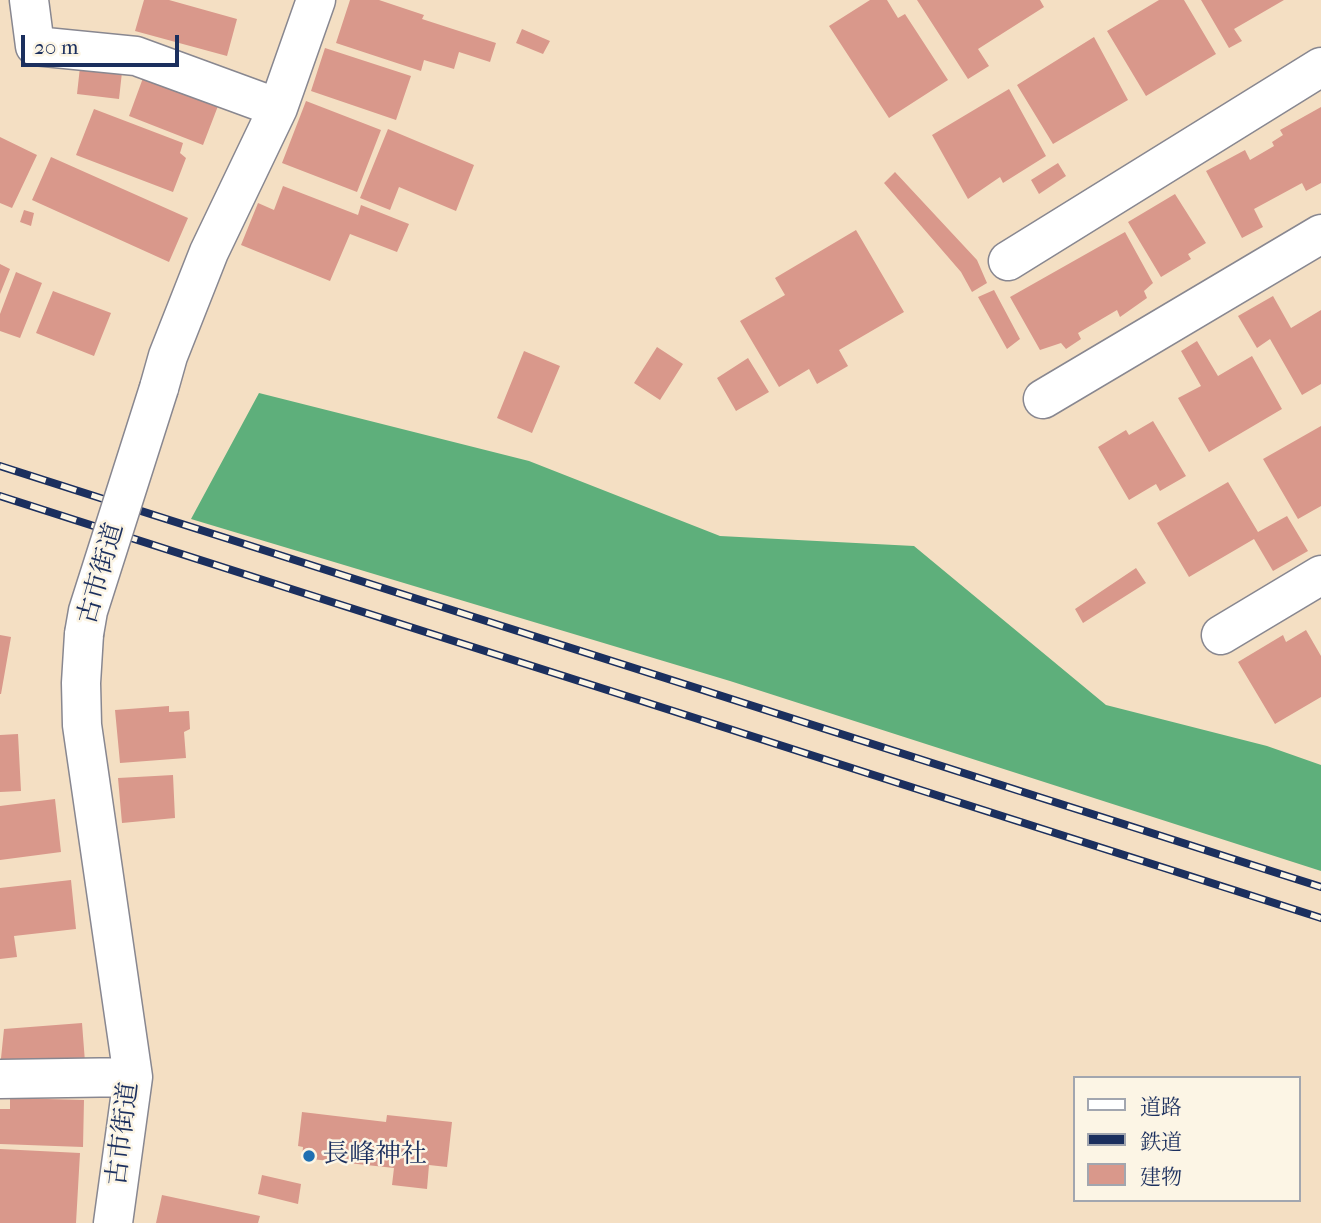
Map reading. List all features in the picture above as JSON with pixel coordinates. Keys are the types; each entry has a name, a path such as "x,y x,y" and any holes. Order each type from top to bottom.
{"street":[{"path":"29,0 35,46 136,56 278,108"},
{"name":"古市街道","path":"113,1223 133,1077 82,725 84,634 88,611 168,356 209,251 278,108 317,0"},
{"path":"1008,261 1321,67"},
{"path":"1043,399 1321,234"},
{"path":"1221,635 1321,575"},
{"path":"0,1079 133,1077"}],"green space":[{"path":"259,393 529,461 720,536 914,546 1106,705 1267,746 1321,765 1321,871 730,681 191,519"}],"building":[{"path":"144,0 169,0 237,19 227,56 135,31"},
{"path":"350,0 379,0 424,15 422,19 496,43 490,62 459,52 454,69 424,60 421,71 336,43"},
{"path":"870,0 887,0 898,18 905,14 948,80 889,118 829,26"},
{"path":"917,0 1040,0 1044,7 978,49 989,66 968,79"},
{"path":"1159,0 1184,0 1216,54 1146,96 1107,31"},
{"path":"1201,0 1284,0 1234,29 1242,41 1229,48"},
{"path":"522,29 550,41 543,54 516,43"},
{"path":"1094,37 1128,100 1053,144 1017,85"},
{"path":"325,48 411,76 396,120 311,91"},
{"path":"80,67 122,72 119,99 77,94"},
{"path":"143,78 218,106 203,145 129,116"},
{"path":"1009,89 1046,156 1003,183 1000,177 968,199 932,135"},
{"path":"306,101 381,130 357,192 282,163"},
{"path":"1321,107 1321,183 1306,191 1302,183 1254,209 1263,227 1242,238 1206,171 1245,150 1250,160 1274,146 1272,142 1283,135 1280,130"},
{"path":"94,109 183,143 180,153 186,158 173,192 76,155"},
{"path":"388,129 474,165 456,211 399,187 390,210 360,198"},
{"path":"0,137 37,155 12,208 0,203"},
{"path":"51,157 188,218 169,262 32,200"},
{"path":"1058,163 1066,176 1039,194 1031,180"},
{"path":"895,172 977,260 987,283 972,292 961,272 884,183"},
{"path":"283,186 358,215 361,205 409,224 397,252 350,234 330,281 241,245 258,203 274,210"},
{"path":"1175,194 1206,243 1188,254 1191,259 1161,277 1128,222"},
{"path":"24,210 34,213 31,226 20,222"},
{"path":"856,230 904,312 839,350 848,366 817,384 809,369 779,387 740,321 785,295 775,278"},
{"path":"1125,232 1153,283 1144,291 1147,298 1120,317 1117,310 1078,333 1081,339 1066,349 1061,343 1040,350 1010,297"},
{"path":"0,264 10,269 0,294"},
{"path":"16,272 42,283 20,338 0,331 0,314"},
{"path":"994,290 1020,339 1007,349 978,297"},
{"path":"53,291 111,313 94,356 36,333"},
{"path":"1273,296 1291,328 1321,310 1321,384 1302,395 1270,339 1257,348 1238,316"},
{"path":"1197,341 1218,376 1252,356 1282,409 1209,452 1178,398 1201,386 1181,351"},
{"path":"657,347 683,364 660,400 634,383"},
{"path":"524,351 560,366 532,433 497,418"},
{"path":"748,358 769,392 736,411 717,378"},
{"path":"1153,421 1186,476 1160,491 1156,484 1129,500 1098,447 1126,430 1129,435"},
{"path":"1321,426 1321,506 1298,519 1263,459"},
{"path":"1228,482 1258,532 1287,516 1308,551 1273,571 1254,539 1189,577 1157,523"},
{"path":"1136,568 1146,583 1083,623 1075,609"},
{"path":"1306,630 1321,656 1321,697 1275,724 1238,662 1283,635 1286,642"},
{"path":"0,635 11,637 1,694 0,694"},
{"path":"169,706 169,712 189,711 190,729 184,732 186,758 120,763 115,710"},
{"path":"18,734 21,791 0,792 0,735"},
{"path":"173,775 175,818 122,823 118,778"},
{"path":"55,799 61,852 0,860 0,806"},
{"path":"71,880 76,929 14,936 17,957 0,959 0,888"},
{"path":"82,1023 85,1062 0,1068 4,1029"},
{"path":"10,1098 84,1100 83,1147 0,1144 0,1109 10,1109"},
{"path":"302,1112 386,1122 387,1115 452,1122 447,1167 429,1165 427,1189 392,1185 394,1168 302,1158 303,1147 298,1146"},
{"path":"0,1149 80,1153 76,1223 0,1223"},
{"path":"262,1175 301,1184 298,1204 258,1194"},
{"path":"162,1195 260,1216 258,1223 156,1223"}],"railway":[{"path":"0,466 1321,887"},
{"path":"0,496 1321,918"}],"place":[{"name":"長峰神社","path":"309,1156"}]}
